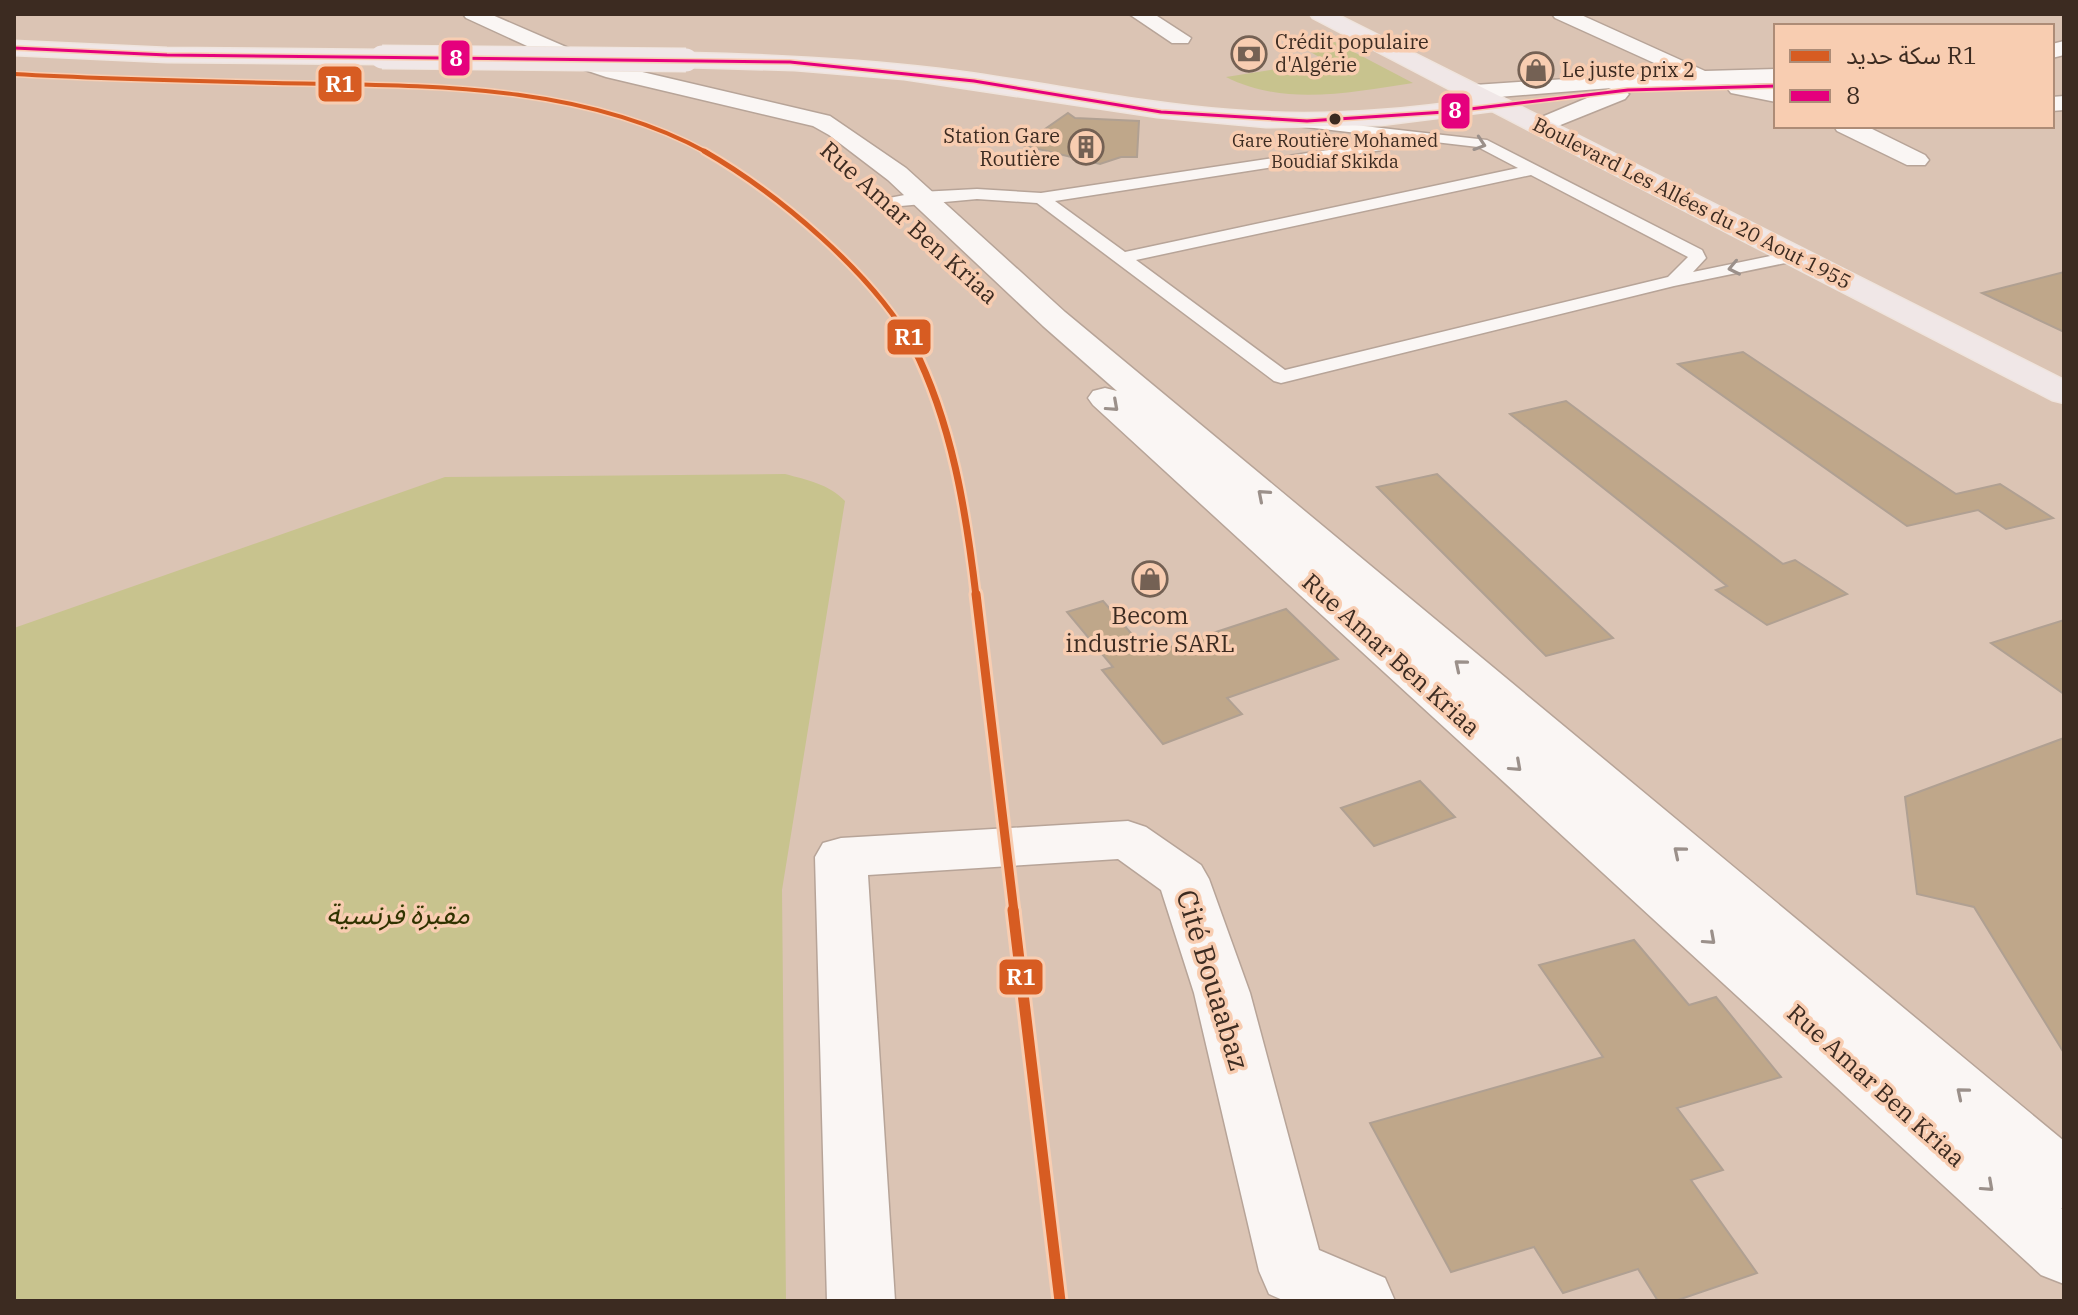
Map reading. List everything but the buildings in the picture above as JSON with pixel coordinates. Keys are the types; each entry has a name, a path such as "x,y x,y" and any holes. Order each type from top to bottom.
{"main road":[{"path":"456,14 496,25"},
{"path":"473,14 496,25"},
{"path":"1139,14 1180,38"},
{"name":"Boulevard Les Allées du 20 Aout 1955","path":"1320,14 1486,94 1553,121 2064,377"},
{"name":"Boulevard Les Allées du 20 Aout 1955","path":"1339,14 1795,256 2064,393"},
{"path":"1562,14 1591,21 1728,83 1774,94"},
{"name":"Rue Amar Ben Kriaa","path":"496,25 614,72 692,77 813,136 868,180 903,191 2064,1180"},
{"path":"14,48 144,54 382,57 692,77 870,68 985,82 1161,112 1264,120 1351,119 1445,112 1486,94 1629,85"},
{"path":"1728,83 1774,76"},
{"path":"1093,100 1286,107 1629,85 1728,83 1774,86"},
{"path":"1553,121 1629,85"},
{"path":"1850,128 1916,160"},
{"name":"Rue Amar Ben Kriaa","path":"903,191 1021,327 1119,410 2064,1253"},
{"name":"Cité Bouaabaz","path":"861,1301 841,857 1128,840 1183,879 1222,993 1292,1271 1361,1301"}],"lane":[{"path":"1264,120 1482,143 1696,254 1691,267 1674,281"},
{"path":"903,191 1041,198 1440,137"},
{"path":"1122,258 1535,169"},
{"path":"903,191 977,194"},
{"path":"1041,198 1281,377 1674,281 1795,256"}],"green space":[{"path":"1331,40 1413,83 1318,95 1271,92 1226,77 1326,61 1307,50 1315,49 1307,44"},
{"name":"مقبرة فرنسية","path":"785,474 825,487 845,501 782,890 786,1301 14,1301 14,628 445,477"}],"rail line":[{"name":"R1","path":"14,74 452,89 573,105 631,120 686,141 737,170 821,239 882,300 907,333 924,370 946,434 967,522 1060,1301"}],"transit line":[{"name":"8","path":"14,48 167,55 790,62 974,81 1161,112 1307,121 1445,112 1628,90 1774,86"}],"place":[{"name":"Crédit populaire d'Algérie","path":"1249,54"},
{"name":"Le juste prix 2","path":"1536,70"},
{"name":"Gare Routière Mohamed Boudiaf Skikda","path":"1335,119"},
{"name":"Station Gare Routière","path":"1086,147"},
{"name":"Becom industrie SARL","path":"1150,579"}]}
